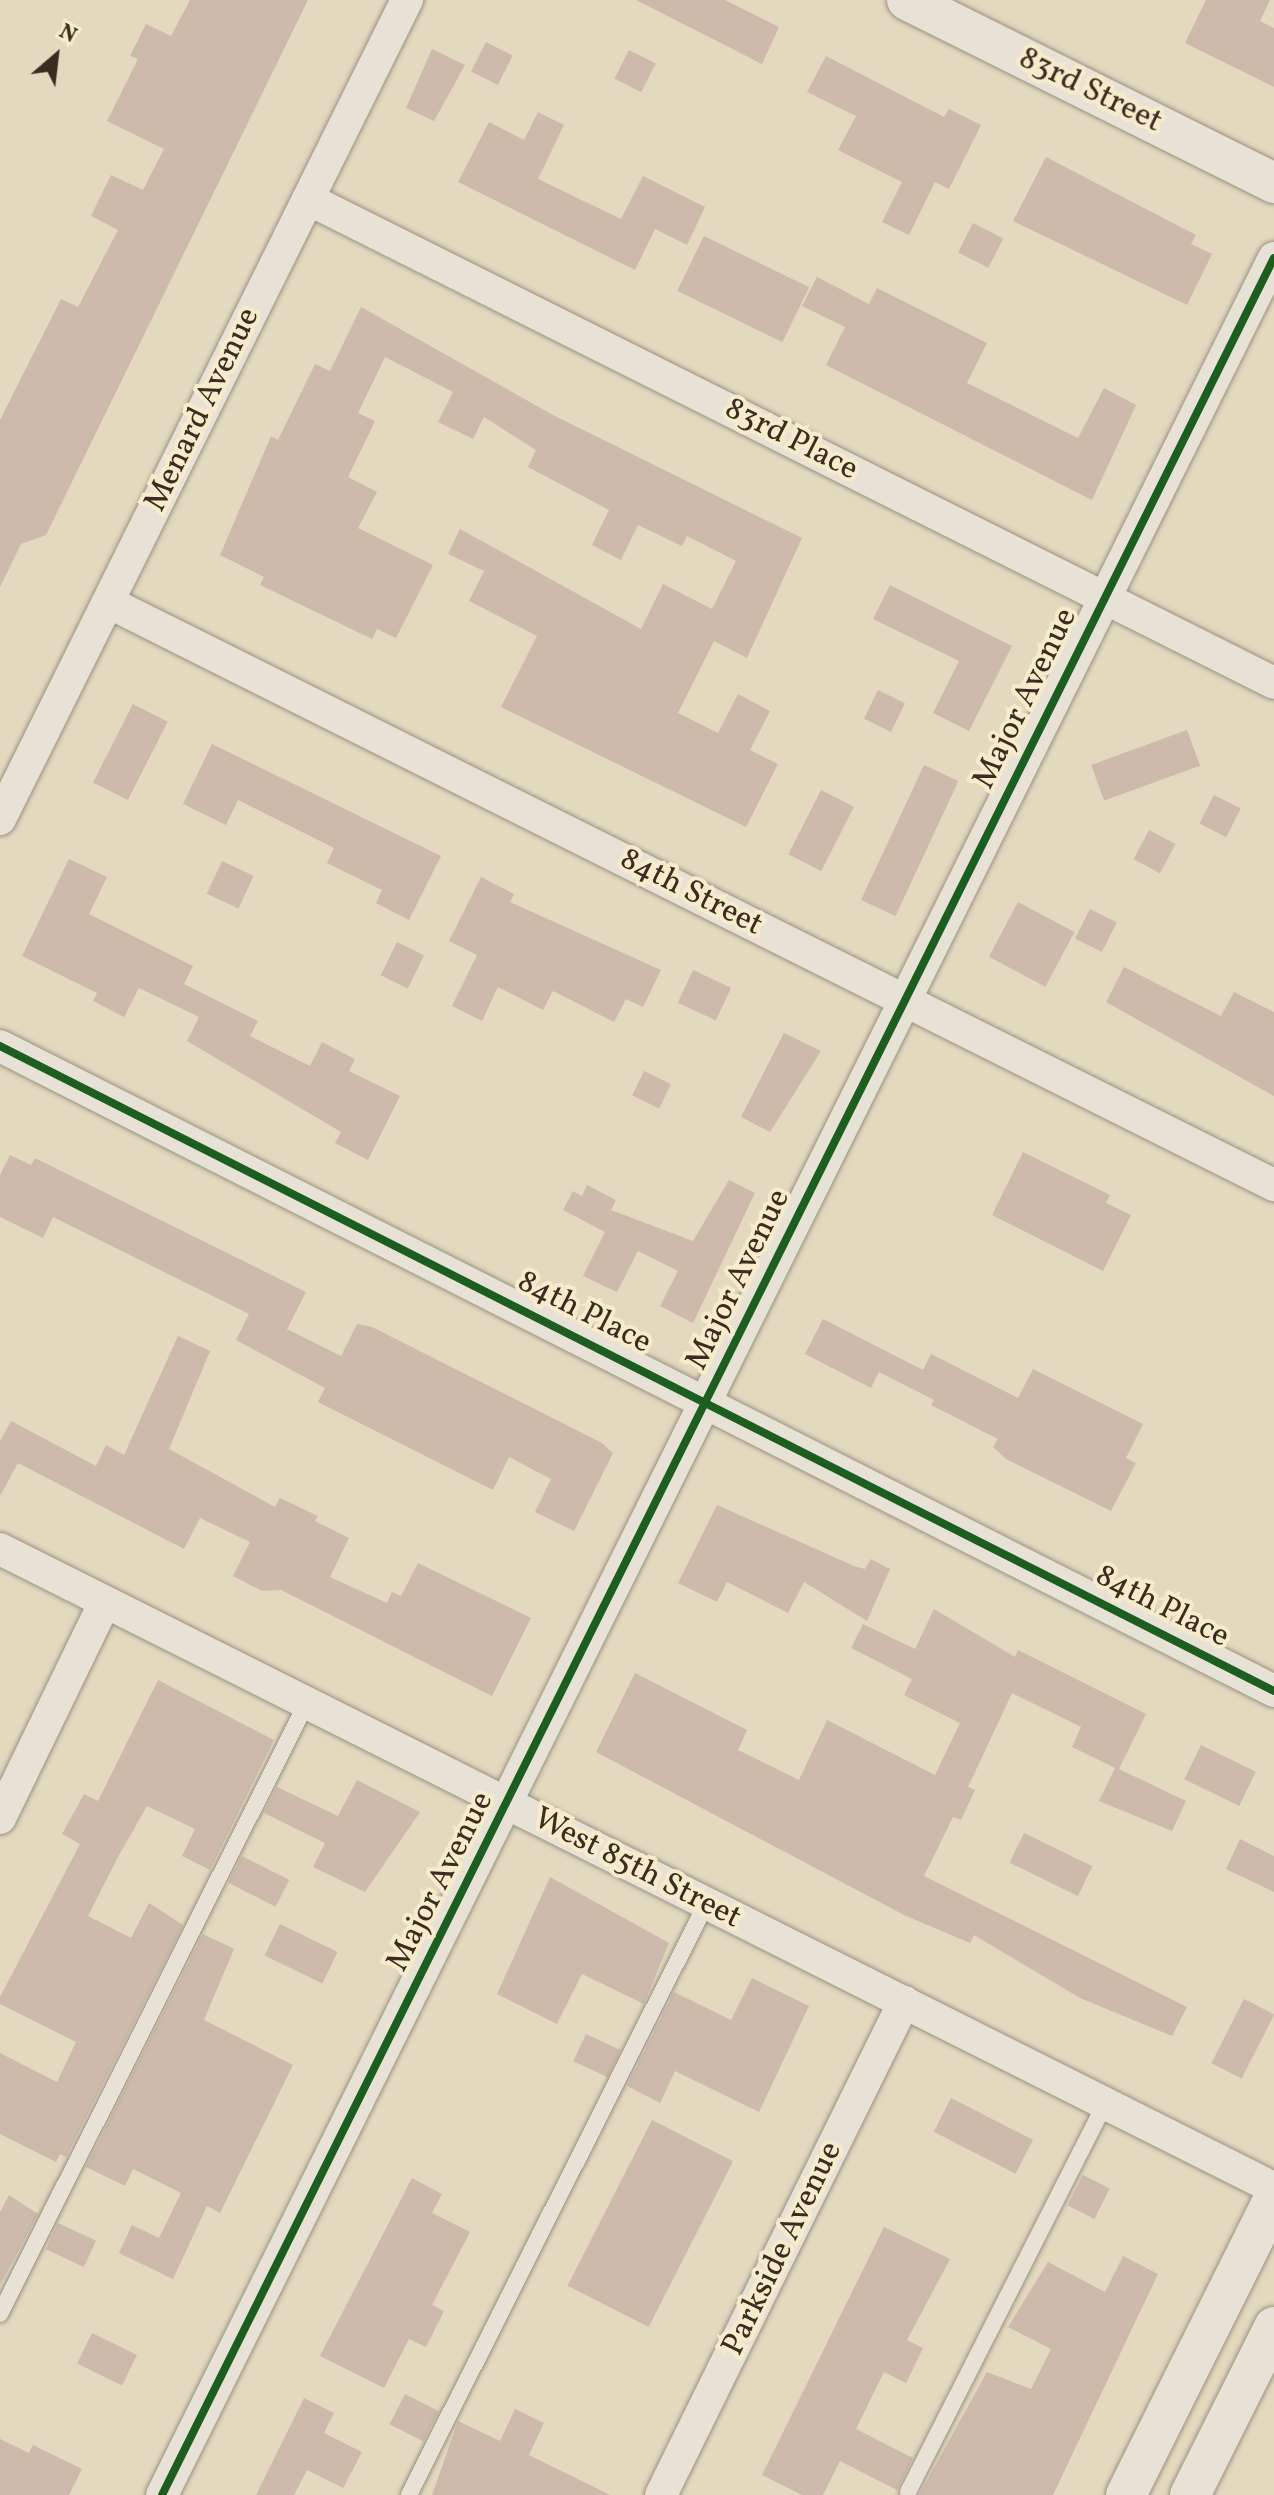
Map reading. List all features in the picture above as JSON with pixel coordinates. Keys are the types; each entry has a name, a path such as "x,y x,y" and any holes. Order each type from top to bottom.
{"street":[{"name":"Menard Avenue","path":"0,819 407,0"},
{"name":"83rd Street","path":"907,0 1274,183"},
{"name":"83rd Place","path":"308,199 1274,683"},
{"name":"Major Avenue","path":"162,2495 1274,258"},
{"name":"84th Street","path":"108,602 1274,1185"},
{"name":"84th Place","path":"0,1046 1274,1691"},
{"name":"West 85th Street","path":"0,1549 1274,2188"},
{"path":"0,1818 105,1602"},
{"name":"Parkside Avenue","path":"661,2495 904,2002"},
{"path":"1126,2495 1274,2198"},
{"path":"1190,2495 1274,2327"}],"lane":[{"path":"0,2314 307,1702"},
{"path":"409,2495 706,1904"},
{"path":"908,2492 1105,2103"}],"building":[{"path":"190,0 308,0 46,535 21,544 0,587 0,420 61,299 78,307 118,230 91,216 111,175 143,190 164,149 107,121 138,59 130,56 146,24 171,36"},
{"path":"636,0 725,0 779,27 762,64"},
{"path":"1206,0 1270,0 1260,21 1274,28 1274,87 1185,43"},
{"path":"486,42 513,56 498,85 471,71"},
{"path":"432,49 465,65 434,121 406,108"},
{"path":"629,50 656,64 641,92 614,79"},
{"path":"826,56 944,117 949,109 981,125 949,189 935,182 909,235 882,222 902,182 838,150 856,116 807,92"},
{"path":"538,112 564,125 538,179 621,219 643,176 705,207 687,245 655,229 635,270 458,182 489,122 524,140"},
{"path":"1046,157 1196,235 1191,244 1212,254 1187,305 1013,221"},
{"path":"973,223 1003,238 988,268 958,252"},
{"path":"704,236 809,287 782,342 677,291"},
{"path":"817,277 869,304 877,288 987,343 967,383 1078,438 1104,388 1136,405 1092,500 826,365 845,327 802,306"},
{"path":"361,307 553,415 802,538 747,658 714,641 678,713 718,733 738,694 770,711 750,750 778,764 746,827 501,707 537,636 469,601 484,571 448,554 460,529 641,629 663,584 712,609 736,561 687,536 682,546 638,525 621,560 592,545 609,510 528,467 536,450 484,417 473,439 438,422 453,392 385,357 358,413 375,421 348,477 377,492 358,528 433,565 396,638 377,629 372,639 260,585 264,577 220,555 271,436 278,440 315,364 330,371"},
{"path":"890,585 1012,646 969,731 933,713 959,661 873,619"},
{"path":"878,690 905,703 891,732 864,719"},
{"path":"133,704 168,722 128,800 93,782"},
{"path":"1187,730 1200,766 1104,801 1091,765"},
{"path":"212,744 441,856 409,920 376,903 382,890 327,863 334,848 238,800 226,825 183,804"},
{"path":"924,765 958,781 895,916 861,900"},
{"path":"821,790 854,807 821,871 788,854"},
{"path":"1214,795 1241,809 1226,837 1199,824"},
{"path":"1149,830 1175,844 1160,873 1134,859"},
{"path":"69,859 107,877 89,914 193,966 184,984 258,1021 250,1036 310,1066 322,1042 355,1059 349,1071 400,1096 368,1160 335,1143 341,1132 187,1041 199,1017 139,988 124,1017 93,1001 97,993 22,956"},
{"path":"222,861 254,876 239,908 207,894"},
{"path":"481,877 514,894 510,902 661,970 643,1007 626,999 614,1022 553,991 543,1010 498,987 482,1021 452,1006 477,955 449,941"},
{"path":"1018,902 1075,932 1045,987 989,957"},
{"path":"1090,909 1117,923 1102,952 1075,938"},
{"path":"397,942 424,955 408,988 381,975"},
{"path":"1124,967 1221,1016 1234,992 1274,1012 1274,1096 1106,1002"},
{"path":"693,970 731,988 716,1020 678,1003"},
{"path":"784,1033 821,1051 770,1132 741,1117"},
{"path":"644,1071 671,1084 659,1108 632,1095"},
{"path":"1023,1152 1110,1195 1106,1203 1131,1215 1103,1271 992,1215"},
{"path":"10,1155 31,1165 35,1158 306,1292 287,1329 341,1356 357,1324 372,1327 602,1443 613,1453 574,1531 535,1512 551,1479 509,1457 493,1490 318,1402 325,1388 236,1340 249,1314 53,1217 43,1238 0,1217 0,1175"},
{"path":"729,1180 755,1193 693,1323 660,1306 678,1271 638,1251 617,1292 583,1276 605,1232 563,1210 573,1191 582,1196 587,1185 616,1200 611,1210 693,1241"},
{"path":"823,1319 923,1370 931,1354 1018,1398 1033,1369 1143,1424 1126,1458 1136,1463 1111,1511 1006,1459 993,1447 998,1439 931,1405 934,1400 879,1372 871,1388 805,1354"},
{"path":"178,1336 210,1351 169,1449 275,1507 280,1498 318,1516 315,1521 349,1538 330,1577 387,1603 392,1592 401,1596 418,1563 531,1618 492,1696 281,1590 262,1591 233,1576 250,1542 200,1518 184,1549 18,1463 0,1496 0,1441 11,1421 96,1466 106,1445 124,1455"},
{"path":"717,1505 854,1566 865,1569 871,1559 890,1569 867,1621 804,1582 788,1613 727,1582 717,1602 678,1583"},
{"path":"934,1609 1015,1657 1018,1650 1146,1714 1119,1769 1186,1801 1172,1831 1099,1801 1115,1768 1072,1747 1081,1727 1012,1693 968,1787 975,1790 961,1820 953,1817 924,1876 1187,2007 1172,2036 1080,1998 974,1935 970,1943 904,1915 596,1752 635,1673 747,1730 738,1750 799,1780 827,1720 935,1775 960,1723 904,1695 912,1679 851,1648 863,1624 915,1649"},
{"path":"158,1680 274,1740 210,1870 182,1856 195,1829 147,1806 118,1857 88,1916 131,1938 149,1903 183,1925 66,2157 60,2154 56,2162 0,2134 0,2053 57,2082 76,2042 0,2004 0,1997 80,1844 62,1834 84,1794 98,1801"},
{"path":"1201,1745 1256,1772 1239,1806 1184,1779"},
{"path":"357,1780 420,1812 365,1892 313,1867 325,1843 264,1813 277,1787 338,1816"},
{"path":"1024,1833 1092,1866 1078,1896 1010,1863"},
{"path":"1240,1839 1274,1856 1274,1892 1226,1869"},
{"path":"242,1856 289,1880 276,1907 228,1883"},
{"path":"550,1877 669,1943 644,2004 582,1974 557,2024 497,1994"},
{"path":"280,1924 338,1952 322,1984 265,1955"},
{"path":"203,1934 234,1949 204,2020 293,2065 220,2213 207,2206 173,2279 119,2253 132,2225 159,2238 181,2193 133,2169 125,2186 86,2167"},
{"path":"752,1978 809,2006 759,2112 675,2071 660,2103 627,2086 674,1992 731,2020"},
{"path":"1244,1999 1274,2015 1242,2079 1211,2063"},
{"path":"586,2034 620,2050 608,2077 573,2061"},
{"path":"951,2098 1033,2140 1016,2174 934,2132"},
{"path":"652,2120 733,2161 649,2327 568,2286"},
{"path":"1083,2175 1110,2189 1094,2219 1068,2205"},
{"path":"412,2178 442,2194 432,2213 470,2232 432,2305 444,2311 426,2347 409,2339 384,2388 320,2356"},
{"path":"9,2195 38,2214 0,2285 0,2212"},
{"path":"58,2223 96,2241 84,2267 46,2249"},
{"path":"884,2227 950,2259 907,2340 923,2348 906,2383 884,2372 856,2429 913,2458 897,2490 840,2461 823,2495 802,2495 762,2475"},
{"path":"1123,2256 1158,2274 1053,2495 919,2495 987,2372 1031,2389 1051,2349 1008,2327 1048,2262 1105,2292"},
{"path":"92,2333 137,2355 122,2385 77,2364"},
{"path":"405,2394 439,2411 423,2442 390,2424"},
{"path":"304,2398 334,2413 324,2433 362,2452 343,2488 307,2470 294,2495 256,2495"},
{"path":"515,2409 544,2423 529,2455 610,2495 432,2495 458,2421 500,2441"},
{"path":"0,2439 29,2453 33,2445 82,2469 69,2495 0,2495"}],"cycle path":[{"path":"162,2495 1274,258"},
{"path":"0,1046 1274,1691"}]}
